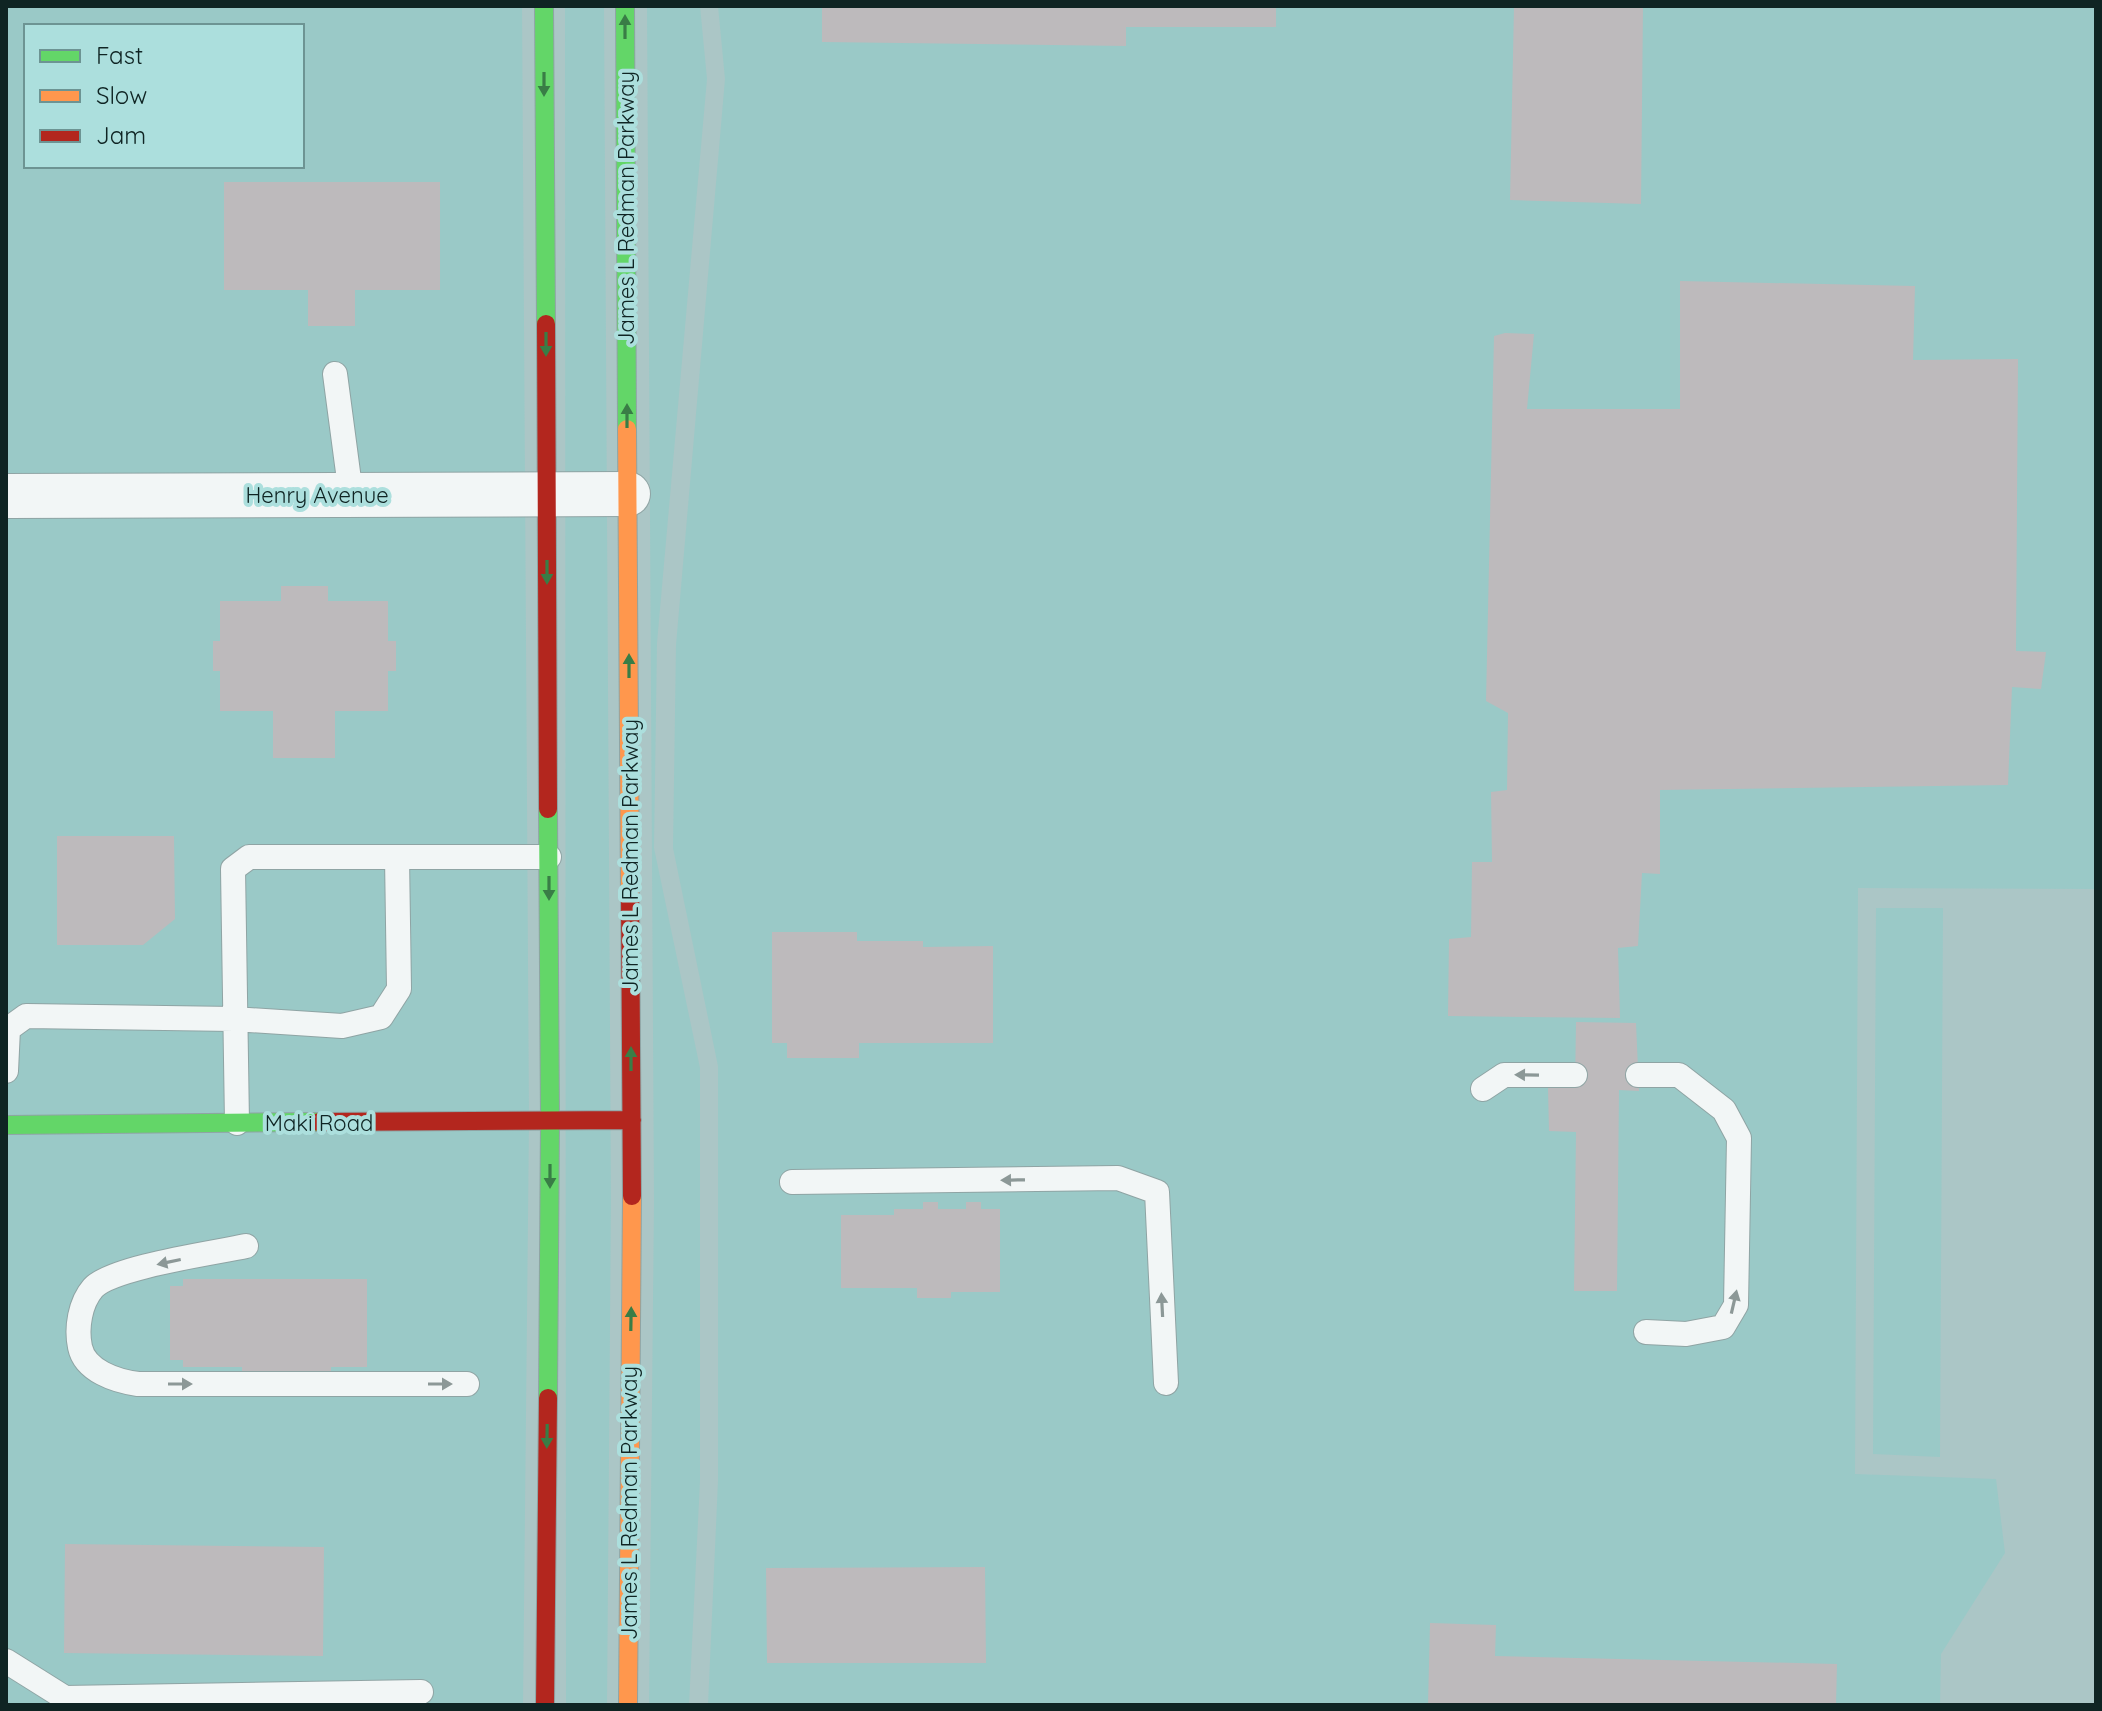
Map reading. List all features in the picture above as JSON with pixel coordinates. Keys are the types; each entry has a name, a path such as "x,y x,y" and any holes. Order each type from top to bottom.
{"main road":[{"path":"544,6 550,1121 545,1705"},
{"name":"James L Redman Parkway","path":"625,6 632,1120 628,1705"},
{"name":"Maki Road","path":"6,1125 632,1120"}],"street":[{"name":"Henry Avenue","path":"6,496 628,494"}],"lane":[{"path":"335,374 351,495"},
{"path":"237,1123 233,869 249,857 549,857"},
{"path":"6,1071 8,1029 26,1016 234,1019 342,1026 381,1017 399,989 397,857"},
{"path":"1483,1089 1504,1075 1575,1075"},
{"path":"1638,1075 1679,1075 1724,1110 1739,1138 1736,1305 1723,1327 1686,1334 1646,1332"},
{"path":"792,1182 1118,1178 1157,1192 1166,1383"},
{"path":"246,1246 128,1271 94,1286 83,1303 79,1320 80,1347 86,1362 117,1381 138,1384 467,1384"},
{"path":"6,1661 65,1698 421,1692"}],"shaded area":[{"path":"6,6 522,6 529,1121 523,1705 6,1705"},
{"path":"565,6 604,6 611,1201 607,1705 566,1705"},
{"path":"647,6 700,6 707,79 657,643 654,848 700,1068 700,1481 689,1705 649,1705 654,1201"},
{"path":"718,6 2096,6 2096,889 1858,888 1855,1474 1996,1479 2005,1553 1941,1654 1940,1705 708,1705 718,1481 718,1066 673,848 676,645 725,79"},
{"path":"1876,908 1943,908 1940,1457 1873,1454"}],"building":[{"path":"822,6 1276,6 1276,27 1126,27 1126,46 822,42"},
{"path":"1514,6 1643,6 1641,204 1510,200"},
{"path":"224,182 440,182 440,290 355,290 355,326 308,326 308,290 224,290"},
{"path":"1680,281 1915,286 1913,360 2018,359 2016,651 2046,652 2041,689 2012,687 2008,785 1660,790 1660,874 1642,873 1638,946 1618,948 1620,1018 1448,1016 1449,939 1471,937 1472,862 1492,862 1491,792 1507,790 1508,713 1486,701 1494,336 1505,333 1534,334 1527,409 1680,409"},
{"path":"281,586 328,586 328,601 388,601 388,641 396,641 396,671 388,671 388,711 335,711 335,758 273,758 273,711 220,711 220,671 213,671 213,641 220,641 220,601 281,601"},
{"path":"57,836 174,836 175,919 143,945 57,945"},
{"path":"772,932 857,932 857,941 923,941 923,947 993,946 993,1043 859,1043 859,1058 787,1058 787,1043 772,1043"},
{"path":"1576,1022 1636,1023 1639,1091 1619,1090 1617,1291 1574,1291 1576,1132 1549,1131 1548,1088 1575,1086"},
{"path":"923,1202 938,1202 938,1209 966,1209 966,1202 981,1202 981,1209 1000,1209 1000,1292 951,1292 951,1298 917,1298 917,1288 841,1288 841,1215 894,1215 894,1209 923,1209"},
{"path":"183,1279 367,1279 367,1367 331,1367 331,1379 242,1379 242,1367 183,1367 183,1360 170,1360 170,1286 183,1286"},
{"path":"65,1544 324,1547 323,1656 64,1653"},
{"path":"985,1567 986,1663 767,1663 766,1568"},
{"path":"1430,1623 1496,1625 1495,1656 1837,1664 1836,1705 1428,1705"}],"traffic: fast":[{"path":"544,6 546,324"},
{"path":"625,6 627,429"},
{"path":"548,809 548,1398"},
{"path":"6,1125 319,1122"}],"traffic: slow":[{"path":"627,429 630,895"},
{"path":"628,1705 632,1196"}],"traffic: jam":[{"path":"546,324 548,809"},
{"path":"630,895 632,1196"},
{"path":"319,1122 632,1120"},
{"path":"545,1705 548,1398"}]}
